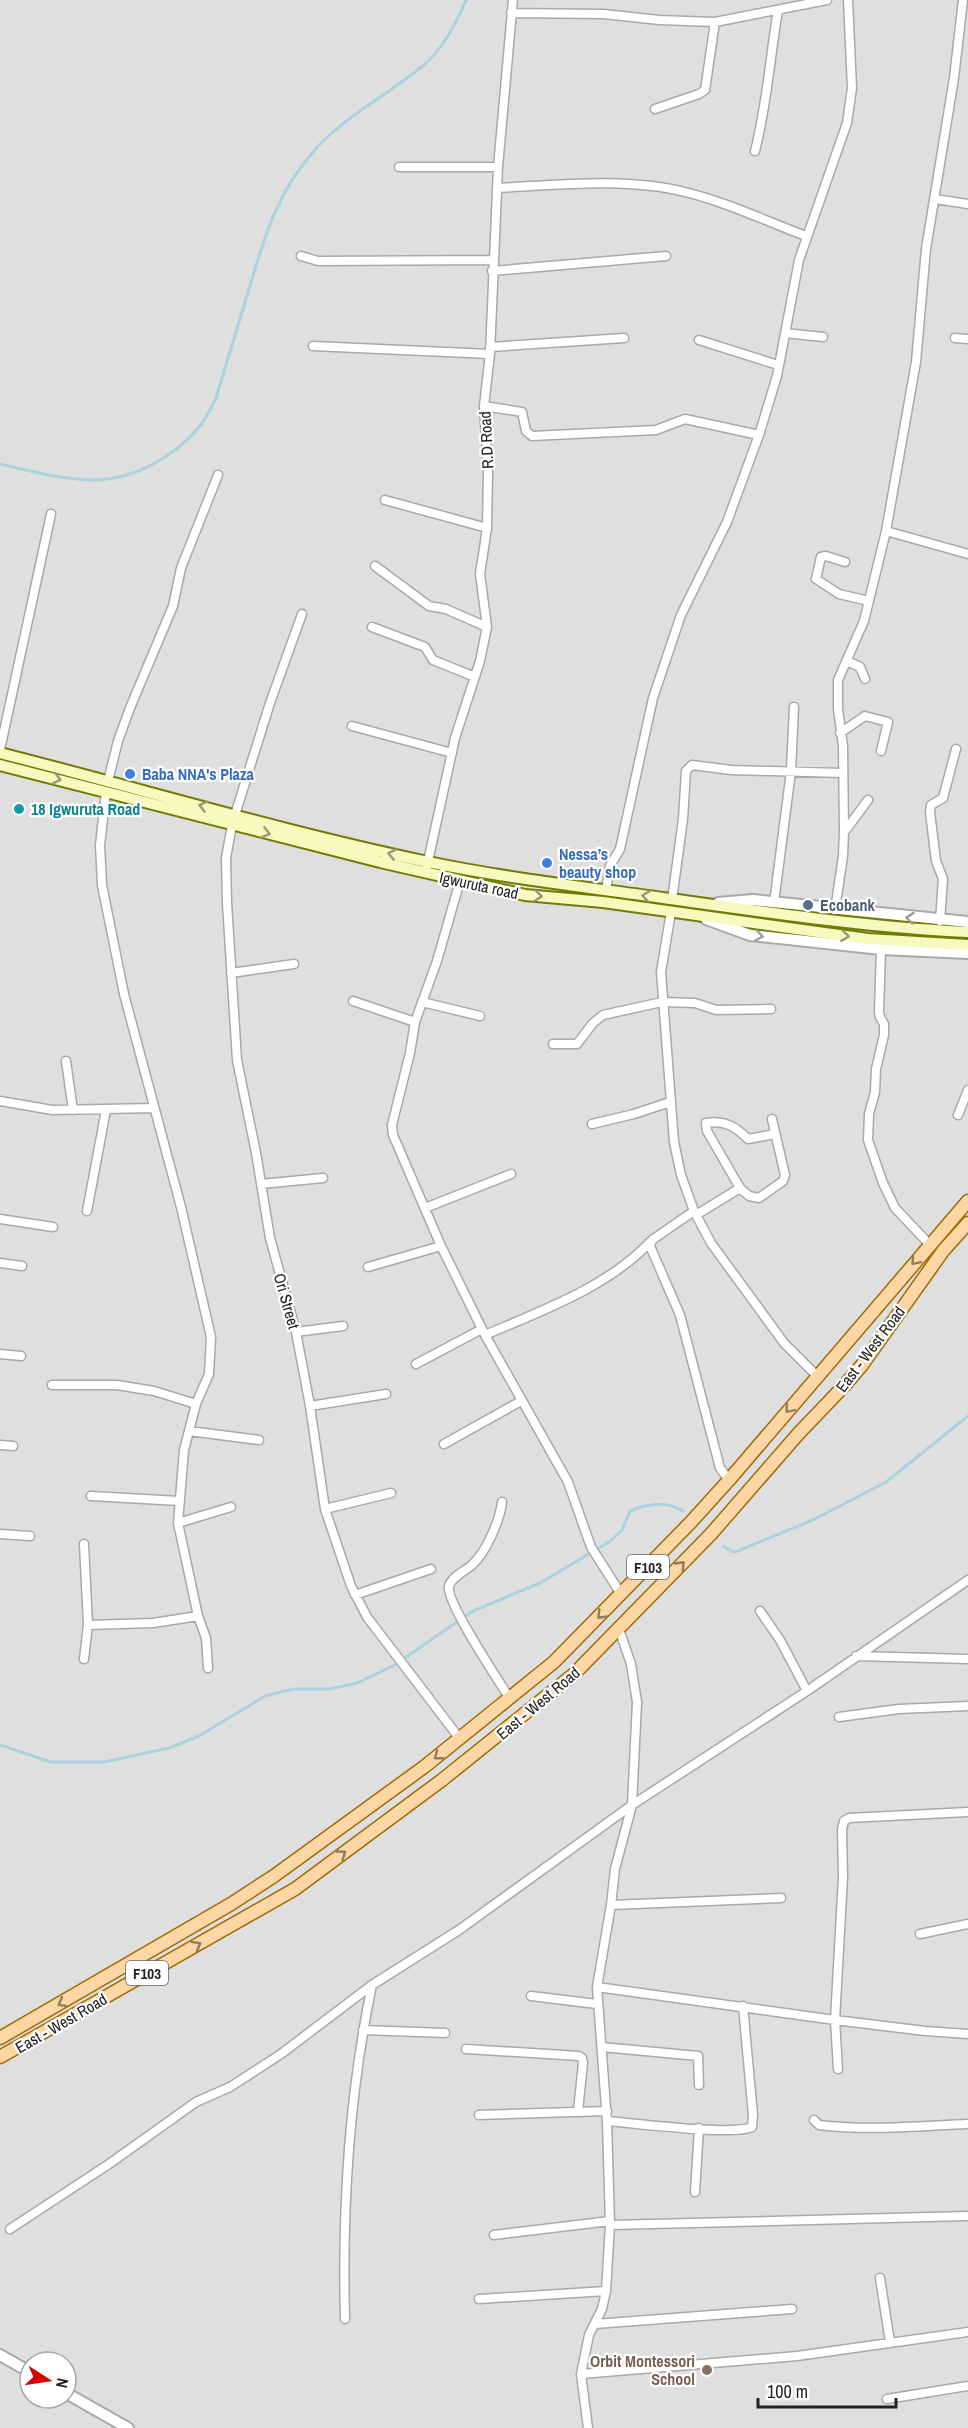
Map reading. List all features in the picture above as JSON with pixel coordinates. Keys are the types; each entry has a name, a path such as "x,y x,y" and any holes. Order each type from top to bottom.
{"main road":[{"name":"Igwuruta road","path":"0,752 107,786 427,868 460,880 525,895 868,939 968,945"},
{"name":"Igwuruta road","path":"0,765 107,786"},
{"name":"Igwuruta road","path":"427,868 606,890 777,915 907,929 968,932"},
{"name":"East - West Road","path":"0,2038 231,1905 274,1876 460,1739 554,1662 729,1480 968,1201"},
{"name":"East - West Road","path":"0,2057 294,1889 506,1731 574,1674 711,1534 799,1433 844,1386 862,1365 943,1251 968,1222"},
{"path":"86,1990 93,2004"}],"street":[{"name":"R.D Road","path":"427,868 452,753 480,661 487,627 480,574 487,528 488,472 484,406 490,351 492,260 498,167 513,0"},
{"path":"511,13 604,14 659,20 716,22 827,0"},
{"path":"606,890 610,866 620,849 653,698 681,615 696,589 727,522 759,435 777,376 799,260 847,123 852,60 848,0"},
{"path":"835,910 843,856 844,831 843,746 840,733 838,680 864,621 886,531 916,362 926,249 954,78 963,0"},
{"path":"754,151 764,116 766,83 778,10"},
{"path":"655,109 705,90 716,22"},
{"path":"399,167 498,167"},
{"path":"497,188 592,183 672,189 724,205 806,236"},
{"path":"935,199 968,204"},
{"path":"301,256 318,261 492,260"},
{"path":"492,271 666,256"},
{"path":"785,333 823,337"},
{"path":"313,346 490,351 624,338"},
{"path":"955,338 968,339"},
{"path":"699,340 778,365"},
{"path":"484,406 522,412 526,431 532,436 656,430 685,419 759,435"},
{"path":"208,1668 206,1638 198,1616 178,1523 181,1470 196,1404 209,1374 211,1337 181,1207 124,994 102,885 100,845 107,786 126,719 172,606 181,568 218,475"},
{"path":"385,500 487,528"},
{"path":"0,752 51,514"},
{"path":"886,531 968,554"},
{"path":"845,562 823,556 816,579 839,594 869,601"},
{"path":"375,566 429,606 446,609 487,627"},
{"name":"Ori Street","path":"302,614 270,703 234,820 226,858 226,903 237,1060 270,1238 296,1332 330,1531 355,1595 367,1617 460,1739"},
{"path":"372,627 425,647 433,660 475,677"},
{"path":"847,661 860,667 865,679"},
{"path":"774,903 791,771 794,707"},
{"path":"840,733 865,716 888,722 881,751"},
{"path":"352,726 452,753"},
{"path":"940,921 943,879 936,861 930,812 931,805 943,798 956,749"},
{"path":"672,900 683,819 686,771 692,765 731,770 842,773"},
{"path":"844,831 868,800"},
{"path":"460,880 437,961 415,1022 410,1053 392,1125 393,1135 441,1246 483,1332 572,1490 591,1547 621,1594"},
{"path":"704,904 753,900 940,921 968,922"},
{"path":"671,912 661,972 662,1002 674,1142 681,1175 695,1213 711,1243 784,1342 817,1376"},
{"path":"703,918 750,935 881,950 968,954"},
{"path":"881,950 879,1012 884,1024 884,1035 876,1069 875,1092 868,1114 867,1140 883,1184 895,1208 930,1245"},
{"path":"231,973 294,964"},
{"path":"353,1001 415,1022"},
{"path":"422,1002 480,1016"},
{"path":"553,1044 577,1044 593,1023 603,1015 662,1002 695,1003 716,1010 771,1009"},
{"path":"66,1061 73,1110"},
{"path":"958,1115 968,1090"},
{"path":"0,1101 40,1110 154,1108"},
{"path":"592,1124 670,1102"},
{"path":"87,1211 106,1110"},
{"path":"772,1119 776,1134 785,1175 783,1181 759,1198 749,1196 740,1188 707,1131 706,1123 725,1123 735,1126 751,1139 776,1134"},
{"path":"424,1208 511,1174"},
{"path":"261,1184 323,1178"},
{"path":"416,1364 483,1332 579,1295 641,1251 650,1242 740,1188"},
{"path":"0,1219 53,1227"},
{"path":"650,1242 651,1250 680,1315 720,1468 729,1480"},
{"path":"368,1267 441,1246"},
{"path":"0,1263 22,1266"},
{"path":"296,1332 343,1326"},
{"path":"0,1354 21,1356"},
{"path":"52,1385 117,1385 154,1391 196,1404"},
{"path":"310,1406 386,1394"},
{"path":"444,1444 521,1401"},
{"path":"189,1431 259,1440"},
{"path":"0,1445 13,1446"},
{"path":"325,1509 391,1493"},
{"path":"91,1497 179,1501"},
{"path":"502,1502 500,1516 477,1559 451,1581 449,1592 457,1612 510,1699"},
{"path":"178,1523 231,1507"},
{"path":"0,1534 30,1536"},
{"path":"84,1544 88,1625 84,1659"},
{"path":"355,1595 431,1569"},
{"path":"10,2229 110,2164 196,2102 230,2087 281,2054 372,1985 459,1930 632,1805 807,1691 968,1580"},
{"path":"760,1611 780,1640 807,1691"},
{"path":"88,1625 153,1623 198,1616"},
{"path":"588,2428 581,2374 589,2335 602,2309 606,2291 610,2223 607,2116 597,1987 615,1869 621,1838 632,1805 637,1702 632,1664 620,1629"},
{"path":"855,1656 968,1659"},
{"path":"839,1717 900,1709 968,1706"},
{"path":"838,2068 835,2020 844,1821 849,1818 968,1812"},
{"path":"611,1905 781,1898"},
{"path":"920,1934 968,1924"},
{"path":"345,2319 346,2180 363,2030 372,1985"},
{"path":"597,1987 835,2020 968,2034"},
{"path":"531,1996 597,2004"},
{"path":"479,2115 578,2111 699,2128 749,2129 753,2125 753,2115 743,2006"},
{"path":"363,2030 445,2033"},
{"path":"602,2047 693,2054 698,2056 699,2060 699,2085"},
{"path":"466,2049 579,2056 583,2063 578,2111"},
{"path":"814,2120 819,2125 842,2127 968,2124"},
{"path":"695,2192 699,2128"},
{"path":"494,2235 610,2223 915,2219 968,2216"},
{"path":"880,2278 890,2342"},
{"path":"480,2299 606,2291"},
{"path":"595,2324 792,2309"},
{"path":"581,2374 797,2356 968,2332"},
{"path":"0,2355 18,2365"},
{"path":"887,2399 968,2386"},
{"path":"78,2400 128,2428"}],"shaded area":[{"path":"0,0 968,0 968,2428 0,2428"}],"waterway":[{"path":"0,464 47,475 96,480 111,479 154,464 190,437 205,420 216,398 266,234 290,183 326,138 432,58 449,34 466,0"},
{"path":"723,1546 733,1552 738,1551 815,1519 886,1482 968,1416"},
{"path":"0,1745 51,1762 104,1762 169,1748 199,1736 265,1696 293,1689 330,1689 357,1683 393,1666 473,1611 540,1583 609,1542 622,1530 630,1511 656,1504 670,1505 683,1511"}],"place":[{"name":"Baba NNA's Plaza","path":"130,774"},
{"name":"18 Igwuruta Road","path":"19,809"},
{"name":"Nessa’s beauty shop","path":"547,863"},
{"name":"Ecobank","path":"808,905"},
{"name":"Orbit Montessori School","path":"707,2370"}]}
